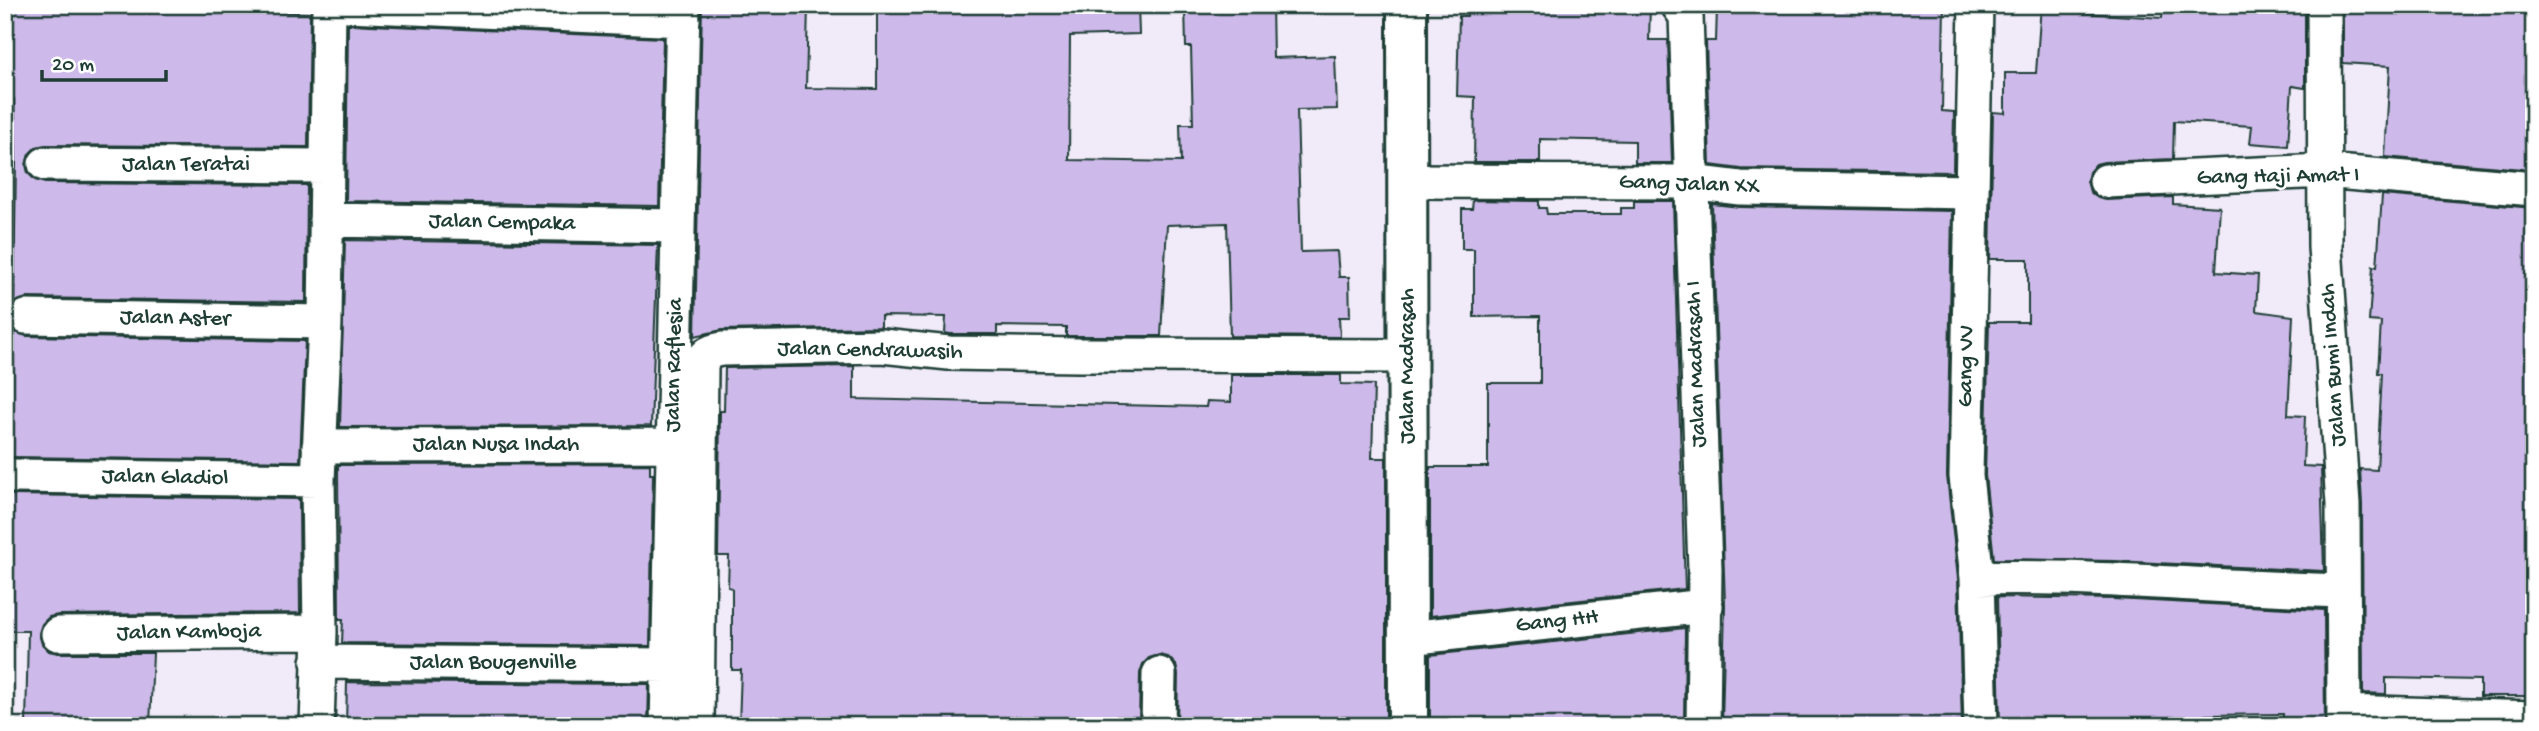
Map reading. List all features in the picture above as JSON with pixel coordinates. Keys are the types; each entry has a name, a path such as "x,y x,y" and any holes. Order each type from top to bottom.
{"street":[{"path":"317,726 318,480 325,322 329,5"},
{"path":"348,5 683,13"},
{"name":"Jalan Madrasah","path":"1407,5 1408,726"},
{"name":"Jalan Madrasah I","path":"1678,5 1686,16 1706,606 1703,726"},
{"name":"Gang VV","path":"1976,5 1966,476 1977,578 1981,726"},
{"name":"Jalan Bumi Indah","path":"2324,5 2325,247 2343,504 2344,719"},
{"name":"Jalan Raflesia","path":"667,726 683,13"},
{"name":"Jalan Teratai","path":"45,164 327,166"},
{"name":"Gang Haji Amat I","path":"2106,181 2324,171 2534,189"},
{"name":"Gang Jalan XX","path":"1407,181 1691,183 1740,188 1971,192"},
{"name":"Jalan Cempaka","path":"326,219 678,226"},
{"name":"Jalan Aster","path":"26,317 325,322"},
{"name":"Jalan Cendrawasih","path":"697,726 701,367 706,354 722,349 858,346 950,353 1053,355 1408,356"},
{"name":"Jalan Nusa Indah","path":"319,446 673,445"},
{"name":"Jalan Gladiol","path":"13,476 318,480"},
{"path":"1977,578 2108,579 2343,591"},
{"name":"Gang HH","path":"1408,638 1706,606"},
{"name":"Jalan Kamboja","path":"58,634 319,647"},
{"name":"Jalan Bougenville","path":"319,647 668,665"},
{"path":"1158,726 1159,674"},
{"path":"2344,719 2534,718"}],"building":[{"path":"5,5 310,13 308,147 45,145 36,147 29,154 26,165 28,173 35,180 45,183 307,185 306,302 26,298 14,303 16,159 14,99 5,98"},
{"path":"702,5 808,5 806,88 877,89 877,5 1138,5 1139,34 1070,36 1069,160 1181,162 1180,124 1193,124 1191,47 1186,47 1185,5 1272,5 1273,58 1335,56 1337,109 1297,110 1301,252 1337,251 1339,277 1349,277 1350,317 1339,317 1340,337 1230,336 1227,223 1167,225 1161,336 1066,336 1066,327 997,326 997,334 950,334 945,333 946,317 881,316 881,327 722,330 695,336"},
{"path":"1467,5 1650,5 1649,40 1668,40 1672,163 1635,163 1635,141 1540,139 1540,162 1474,162 1475,97 1457,96 1459,16 1467,16"},
{"path":"1799,5 1944,5 1942,111 1954,112 1953,172 1741,169 1710,165 1706,41 1716,41 1717,8 1798,9"},
{"path":"2041,5 2084,5 2083,13 2162,18 2163,5 2305,5 2305,88 2292,86 2288,146 2250,143 2252,126 2174,121 2173,159 2096,164 2089,172 2087,181 2090,192 2106,200 2173,197 2173,204 2220,207 2216,272 2258,275 2256,311 2293,316 2288,415 2305,416 2303,466 2321,467 2324,571 2115,561 1994,559 1985,475 1989,322 2028,322 2028,259 1990,259 1993,112 2005,113 2005,73 2036,73"},
{"path":"2343,5 2534,5 2534,170 2385,157 2390,66 2343,63"},
{"path":"348,24 663,38 659,206 346,201"},
{"path":"2382,195 2534,208 2534,579 2530,579 2531,696 2480,696 2480,680 2386,678 2386,694 2363,693 2360,469 2377,470 2382,373 2378,373 2381,322 2369,321 2373,266 2377,267"},
{"path":"1473,200 1539,201 1539,208 1546,208 1547,214 1621,214 1621,208 1634,208 1634,201 1673,201 1685,589 1430,616 1430,467 1488,467 1488,383 1540,383 1540,316 1474,317 1474,249 1462,249 1462,209 1472,209"},
{"path":"1712,204 1740,207 1952,211 1947,476 1958,579 1962,726 1722,726 1725,605"},
{"path":"345,240 658,245 651,426 340,427"},
{"path":"14,331 26,336 305,341 300,461 5,459 8,392 5,392 5,339 14,339"},
{"path":"854,366 854,399 1206,407 1207,401 1231,402 1231,375 1341,375 1341,384 1374,385 1372,458 1386,458 1386,726 1177,726 1176,665 1168,657 1159,655 1149,658 1140,673 1139,726 739,726 741,670 732,670 732,588 728,587 729,556 718,556 720,411 724,411 725,368"},
{"path":"650,464 650,474 653,474 650,646 342,643 343,619 339,619 338,465"},
{"path":"5,493 299,499 300,613 49,617 42,624 39,633 42,644 49,651 153,653 150,726 26,726 28,631 10,631 10,522 5,522"},
{"path":"1997,597 2113,599 2324,610 2325,726 2283,726 2283,714 2205,715 2205,726 2000,726"},
{"path":"1685,628 1684,726 1430,726 1430,655"},
{"path":"347,682 649,684 648,726 346,726"}]}
